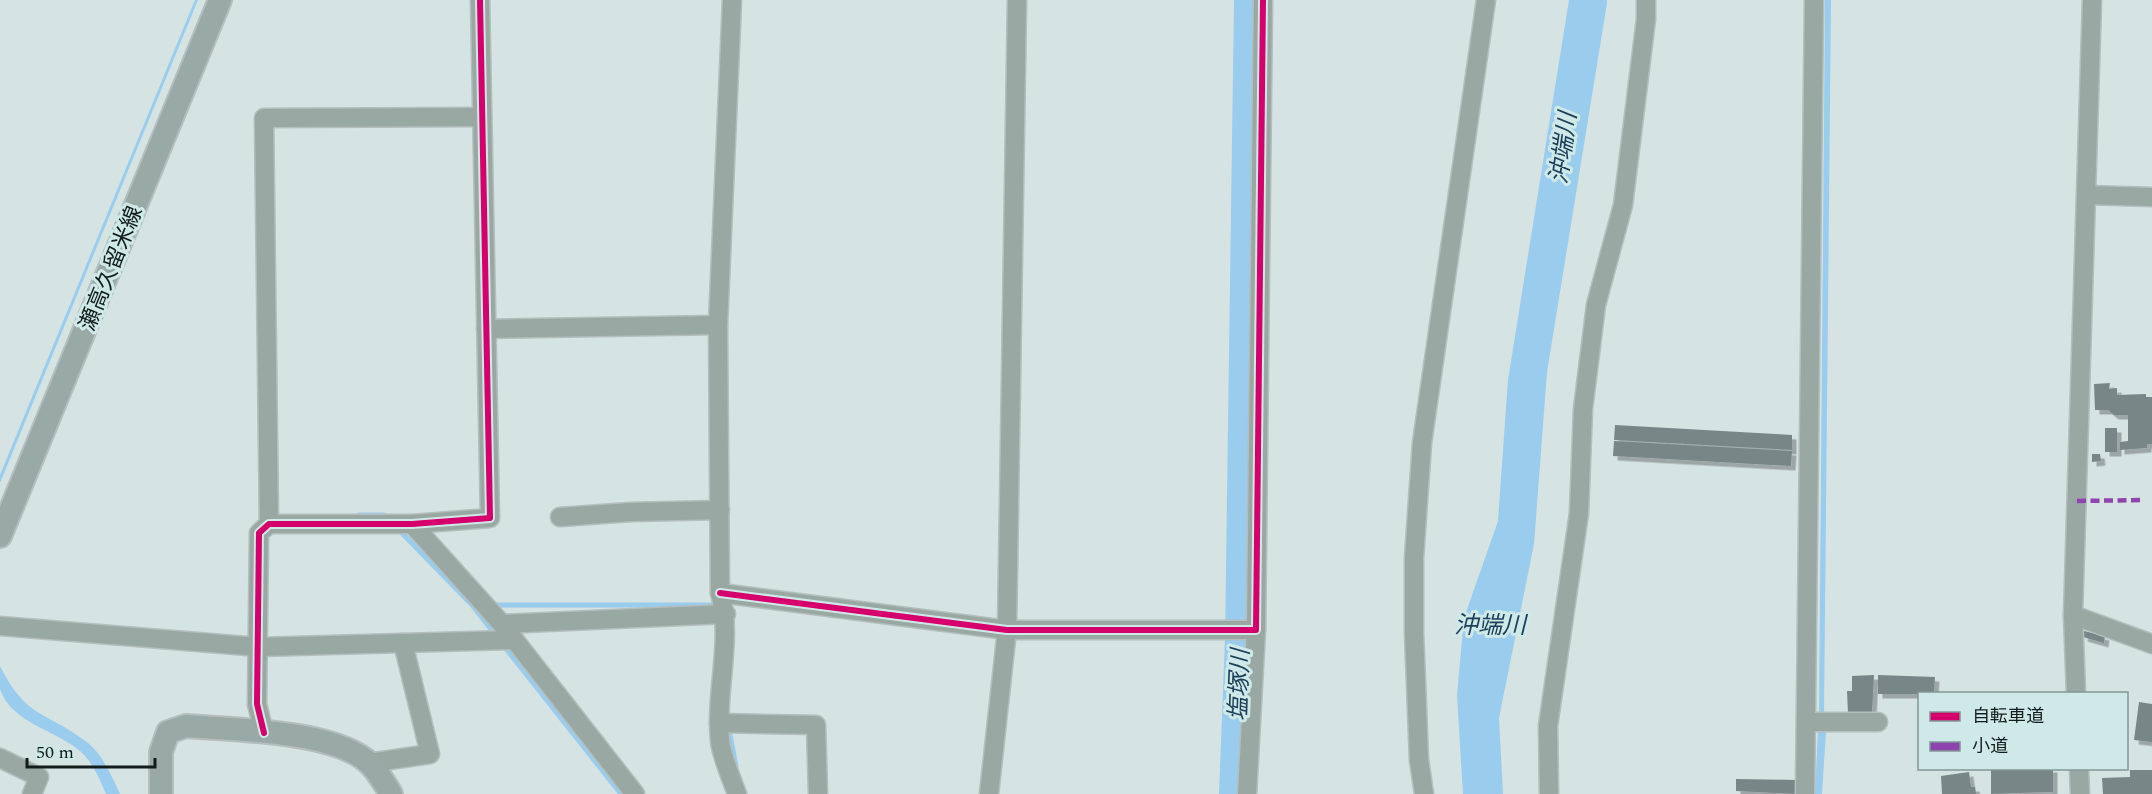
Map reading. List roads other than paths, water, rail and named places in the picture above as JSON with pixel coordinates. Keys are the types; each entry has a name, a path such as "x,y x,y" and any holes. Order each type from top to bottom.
{"main road":[{"name":"瀬高久留米線","path":"0,536 220,0"},
{"path":"161,794 161,752 168,732 186,726 307,737 351,751 369,763 391,794"}],"street":[{"path":"264,733 256,704 259,533 269,524 412,524 490,518 480,0"},
{"path":"732,0 718,325 720,592 726,614 719,723 720,743 737,794"},
{"path":"989,794 1007,630 1017,0"},
{"path":"1247,794 1256,630 1263,0"},
{"path":"1424,794 1419,760 1414,632 1414,558 1422,443 1486,0"},
{"path":"1549,794 1548,726 1579,513 1583,409 1596,305 1623,205 1646,19 1646,0"},
{"path":"1805,794 1815,0"},
{"path":"2076,692 2073,615 2092,0"},
{"path":"269,524 264,118 483,117"},
{"path":"2087,195 2152,197"},
{"path":"486,329 718,325"},
{"path":"560,517 631,512 720,510"},
{"path":"412,524 502,624 635,794"},
{"path":"720,592 1007,630 1256,630"},
{"path":"502,624 726,614"},
{"path":"2073,615 2152,644"},
{"path":"0,626 258,647 514,640"},
{"path":"369,763 430,754 402,643"},
{"path":"1807,722 1878,722"},
{"path":"719,723 816,725 818,794"},
{"path":"0,758 39,777 32,794"},
{"path":"2079,770 2080,794"}],"water":[{"path":"195,0 198,0 0,483 0,475"},
{"name":"沖端川","path":"1569,0 1607,0 1607,3 1547,372 1534,544 1499,718 1503,794 1463,794 1457,695 1464,618 1498,521 1508,380"},
{"path":"1825,0 1831,0 1824,714 1819,714"},
{"path":"0,666 10,684 29,706 74,733 93,748 107,767 120,794 106,794 92,765 80,751 14,710 0,689"},
{"path":"1818,730 1826,731 1822,794 1815,794"}],"waterway":[{"name":"塩塚川","path":"1234,794 1240,639 1249,0"},
{"path":"359,515 384,515 388,518"},
{"path":"398,529 472,605 497,637"},
{"path":"492,605 719,605"},
{"path":"503,645 621,794"},
{"path":"728,725 736,766"}]}
